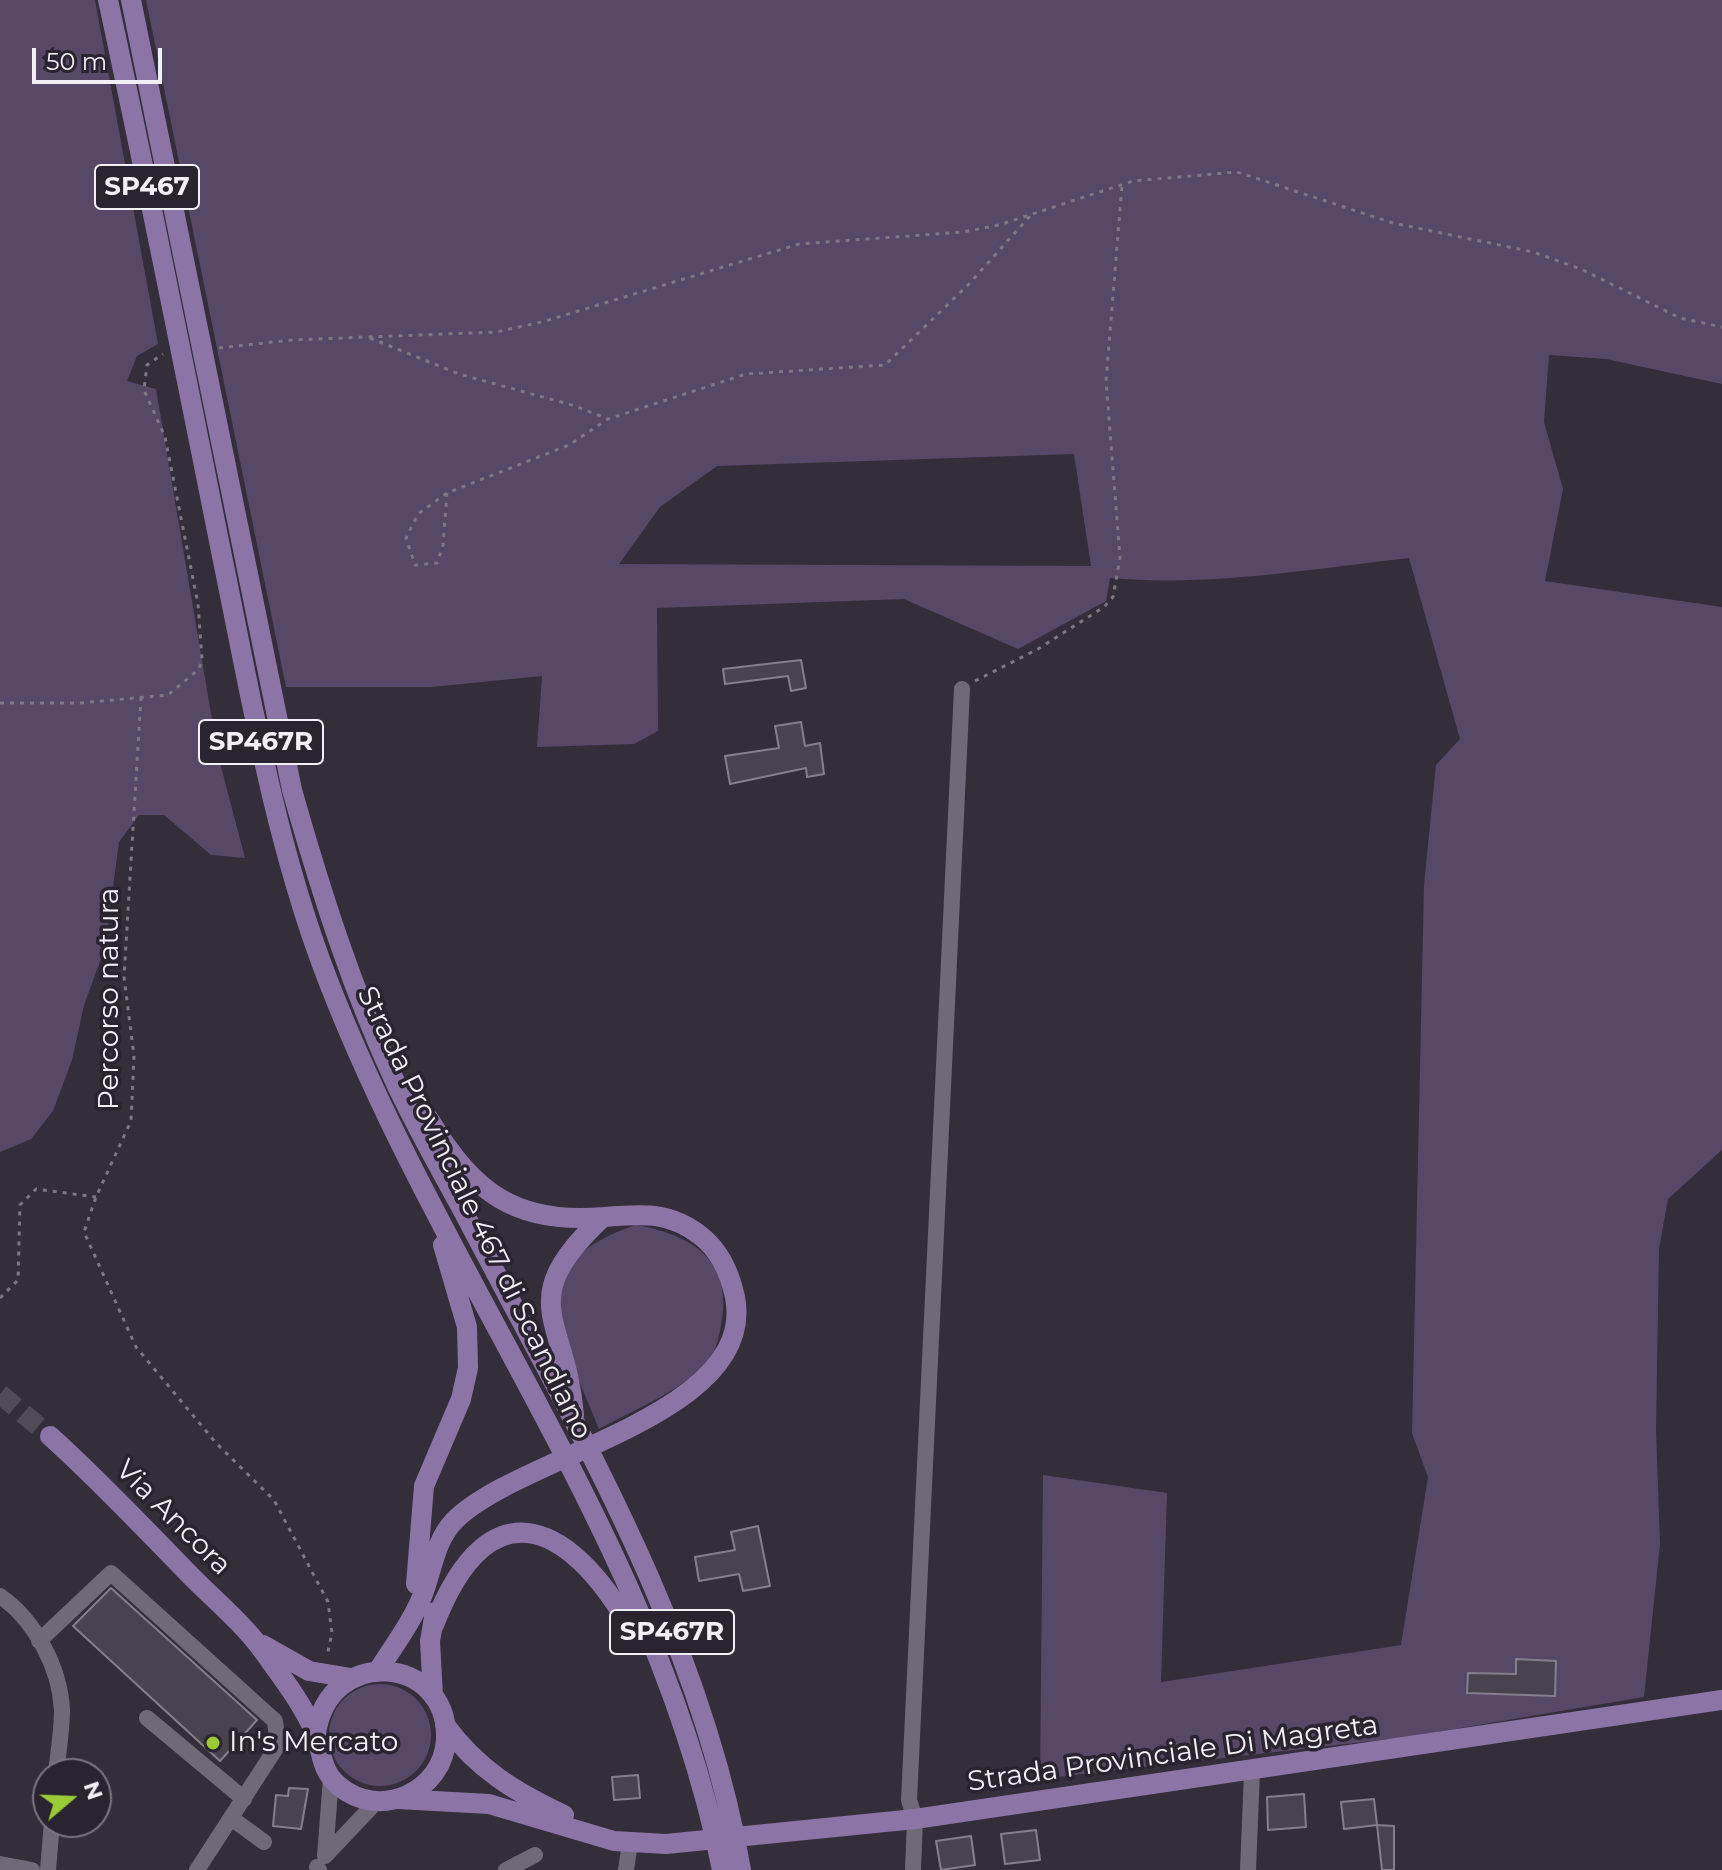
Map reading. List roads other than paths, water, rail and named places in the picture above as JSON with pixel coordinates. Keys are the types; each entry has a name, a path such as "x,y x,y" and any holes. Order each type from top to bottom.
{"main road":[{"name":"Strada Provinciale 467 di Scandiano","path":"108,0 269,780 300,898 338,1003 432,1202 601,1528 664,1673 720,1815"},
{"name":"Strada Provinciale 467 di Scandiano","path":"131,0 292,790 327,916 386,1061 592,1460 674,1638 730,1861"},
{"path":"378,1671 404,1635 422,1597 441,1538 455,1519 684,1396 717,1369 732,1340 737,1310 731,1277 712,1245 685,1224 657,1213 557,1218 516,1209 485,1192 446,1148 412,1091 386,1061"},
{"path":"404,1635 419,1568 424,1486 461,1399 468,1368 467,1327 432,1202"},
{"path":"577,1430 572,1388 549,1318 554,1275 573,1245 603,1217"},
{"name":"Via Ancora","path":"50,1436 256,1641"},
{"path":"488,1499 462,1529 448,1554 438,1584 430,1641 433,1696 445,1725 490,1775 519,1794 630,1843"},
{"path":"434,1625 465,1561 482,1546 505,1535 548,1536 566,1546 602,1583 643,1651 664,1673"},
{"path":"256,1641 309,1671 351,1678 378,1671 409,1677 433,1696"},
{"path":"256,1641 316,1734 322,1765 331,1778 352,1795 377,1801 398,1799 489,1804 630,1843"},
{"path":"316,1734 322,1707 330,1695 351,1678"},
{"name":"Strada Provinciale Di Magreta","path":"630,1843 666,1844 915,1819 1252,1772 1722,1700"},
{"path":"398,1799 417,1791 439,1767 445,1747 445,1725"}],"street":[{"path":"913,1870 915,1819 909,1800 909,1784 962,689"},
{"path":"39,1641 106,1575 117,1575 275,1721 278,1745 197,1870"},
{"path":"0,1596 24,1618 51,1661 62,1710 58,1758"},
{"path":"147,1718 244,1799"},
{"path":"1248,1870 1252,1772"},
{"path":"319,1866 331,1778"},
{"path":"319,1866 377,1801"},
{"path":"231,1818 264,1842"},
{"path":"48,1870 51,1838"},
{"path":"626,1870 630,1843"},
{"path":"506,1870 535,1855"},
{"path":"7,1867 32,1870"}],"tunnel":[{"path":"0,1394 50,1436"}],"place":[{"name":"In's Mercato","path":"213,1743"}]}
